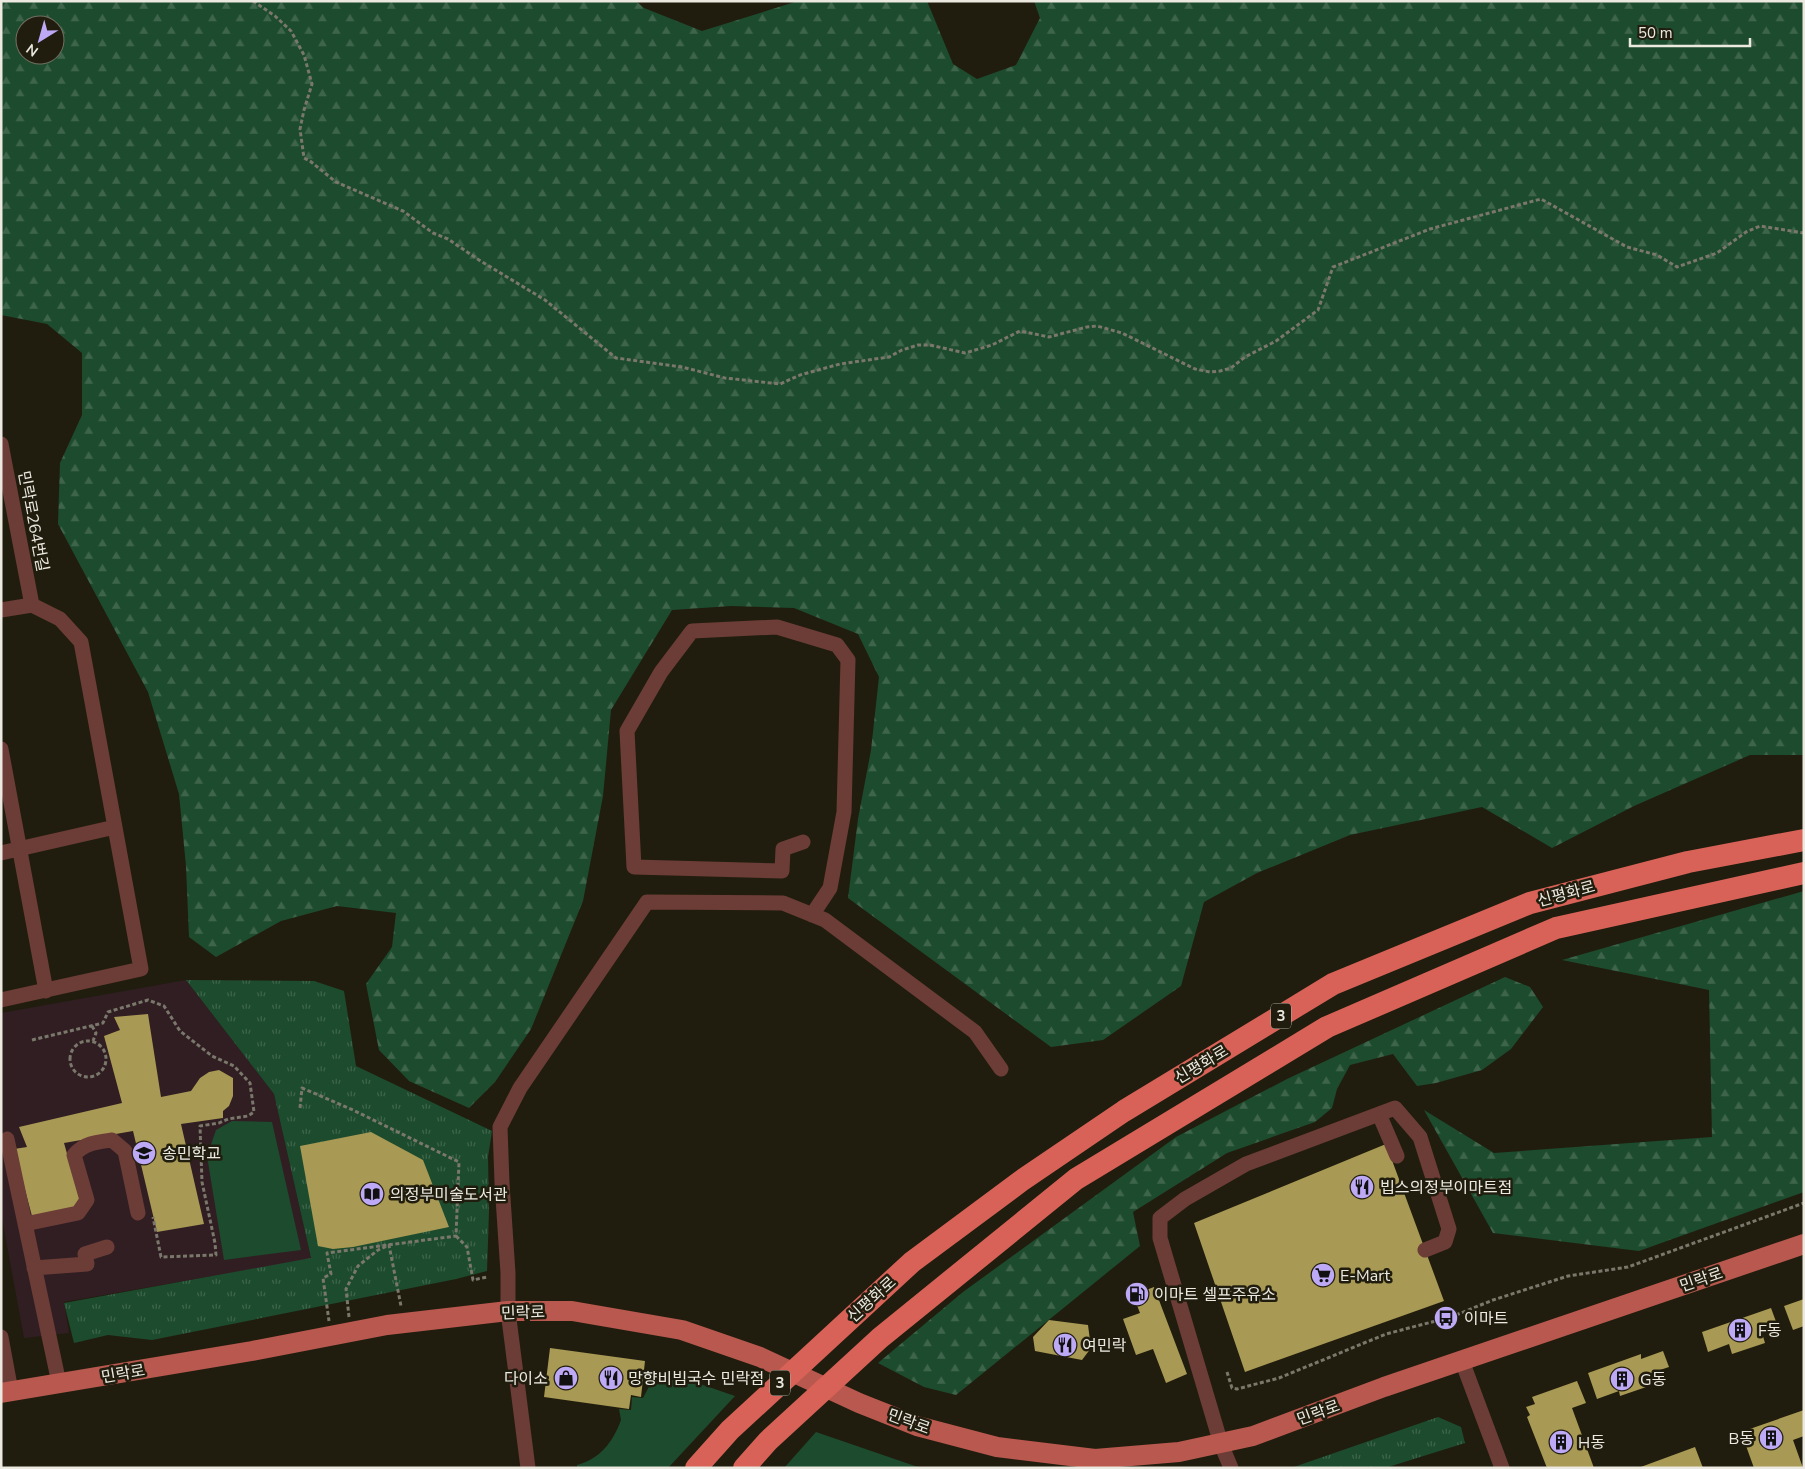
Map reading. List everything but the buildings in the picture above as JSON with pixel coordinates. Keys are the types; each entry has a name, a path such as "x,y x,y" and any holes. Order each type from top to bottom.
{"highway":[{"name":"신평화로","path":"696,1468 730,1430 912,1262 1021,1180 1124,1110 1333,984 1530,903 1688,862 1804,840"},
{"name":"신평화로","path":"744,1468 775,1435 880,1338 1076,1179 1328,1027 1556,928 1804,873"},
{"path":"752,1468 775,1435"}],"main road":[{"name":"민락로","path":"6,1392 405,1323 508,1311 572,1311 682,1330 760,1356 859,1402 917,1426 997,1447 1095,1458 1179,1452 1253,1436 1384,1387 1804,1244"}],"street":[{"name":"민락로264번길","path":"1,444 8,512 32,605"},
{"path":"1,610 32,605 60,619 81,642 141,969 1,1000"},
{"path":"803,842 783,849 782,871 634,867 627,731 661,672 692,631 777,627 837,645 848,660 844,812 830,888 812,914"},
{"path":"1,749 46,990"},
{"path":"1,853 115,827"},
{"path":"528,1468 508,1311 508,1273 500,1127 520,1088 647,902 783,903 825,920 975,1032 1001,1069"},
{"path":"1231,1468 1221,1444 1160,1238 1160,1218 1185,1199 1246,1164 1395,1108 1420,1138 1449,1229 1445,1242 1425,1250"},
{"path":"1379,1114 1397,1156"},
{"path":"7,1139 59,1383"},
{"path":"25,1224 78,1213 87,1200 74,1155 79,1149 94,1142 112,1140 126,1152 137,1209"},
{"path":"34,1268 87,1264 85,1254 107,1247"},
{"path":"1,1337 6,1392"},
{"path":"1462,1361 1502,1468"}],"path":[{"path":"253,1 276,16 291,31 304,55 312,84 300,129 304,158 336,182 403,211 433,233 448,239 545,300 616,358 682,367 725,378 780,384 800,375 840,364 889,357 918,345 930,345 965,353 992,345 1020,331 1049,337 1097,326 1122,333 1195,369 1210,372 1220,371 1230,368 1245,357 1276,341 1318,310 1333,267 1430,229 1541,199 1627,247 1657,255 1677,267 1717,253 1746,232 1760,226 1804,233"},
{"path":"32,1040 103,1023 108,1012 148,1000 164,1006 180,1032 212,1056 234,1066 250,1083 254,1112 248,1116 200,1126 202,1182 216,1255 161,1257 150,1205 137,1209"},
{"path":"92,1026 96,1033 93,1041"},
{"path":"93,1041 104,1050 106,1062 95,1076 84,1076 73,1070 69,1059 70,1053 78,1043 93,1041"},
{"path":"300,1108 302,1088 353,1110 459,1162 456,1236 467,1247 473,1280 486,1277"},
{"path":"1227,1372 1232,1388 1237,1389 1279,1378 1386,1334 1451,1317 1494,1300 1568,1276 1628,1267 1804,1203"},
{"path":"330,1336 323,1278 331,1274 327,1253 456,1236"},
{"path":"389,1245 405,1323"},
{"path":"351,1332 346,1289 358,1266 378,1250 389,1245"}],"shaded area":[{"name":"송민학교","path":"186,980 274,1094 311,1259 64,1302 69,1333 24,1338 1,1213 1,1013"}],"green space":[{"path":"1,1 636,1 644,8 702,31 798,1 927,1 953,64 977,79 1016,65 1040,18 1034,1 1804,1 1804,755 1750,755 1634,806 1552,848 1482,807 1350,835 1257,873 1204,902 1181,986 1103,1040 1051,1047 848,898 858,819 871,750 879,677 858,634 794,608 731,606 672,610 611,710 603,796 583,901 531,1029 495,1082 469,1108 409,1081 379,1050 366,984 392,947 396,913 337,906 281,921 216,957 189,937 186,866 179,794 148,692 58,524 60,463 82,415 82,353 47,324 1,315"},
{"path":"1804,891 1804,1192 1639,1251 1493,1233 1424,1110 1494,1153 1712,1137 1709,990 1562,960"},
{"path":"1505,977 1530,987 1543,1007 1511,1049 1482,1070 1436,1083 1417,1086 1393,1054 1350,1065 1337,1089 1332,1108 1315,1122 1227,1153 1133,1212 1140,1246 956,1395 924,1387 878,1363 963,1292 1176,1137 1287,1079"},
{"path":"186,980 314,981 344,991 356,1066 492,1131 488,1157 487,1271 456,1279 152,1340 108,1335 74,1343 64,1303 311,1258 274,1094"},
{"path":"232,1121 272,1122 301,1250 224,1260 207,1156 216,1130"},
{"path":"655,1375 674,1375 735,1396 668,1468 577,1468 577,1465 592,1459 605,1448 621,1420 619,1409 631,1410 632,1397 643,1398"},
{"path":"1438,1417 1461,1427 1465,1443 1385,1468 1291,1468"},
{"path":"816,1432 915,1466 924,1468 784,1468"}],"place":[{"name":"송민학교","path":"144,1153"},
{"name":"빕스의정부이마트점","path":"1362,1187"},
{"name":"의정부미술도서관","path":"372,1194"},
{"name":"E-Mart","path":"1323,1275"},
{"name":"이마트 셀프주유소","path":"1137,1294"},
{"name":"이마트","path":"1446,1318"},
{"name":"F동","path":"1740,1330"},
{"name":"여민락","path":"1065,1345"},
{"name":"다이소","path":"566,1378"},
{"name":"망향비빔국수 민락점","path":"611,1378"},
{"name":"G동","path":"1622,1379"},
{"name":"B동","path":"1771,1438"},
{"name":"H동","path":"1561,1442"}]}
